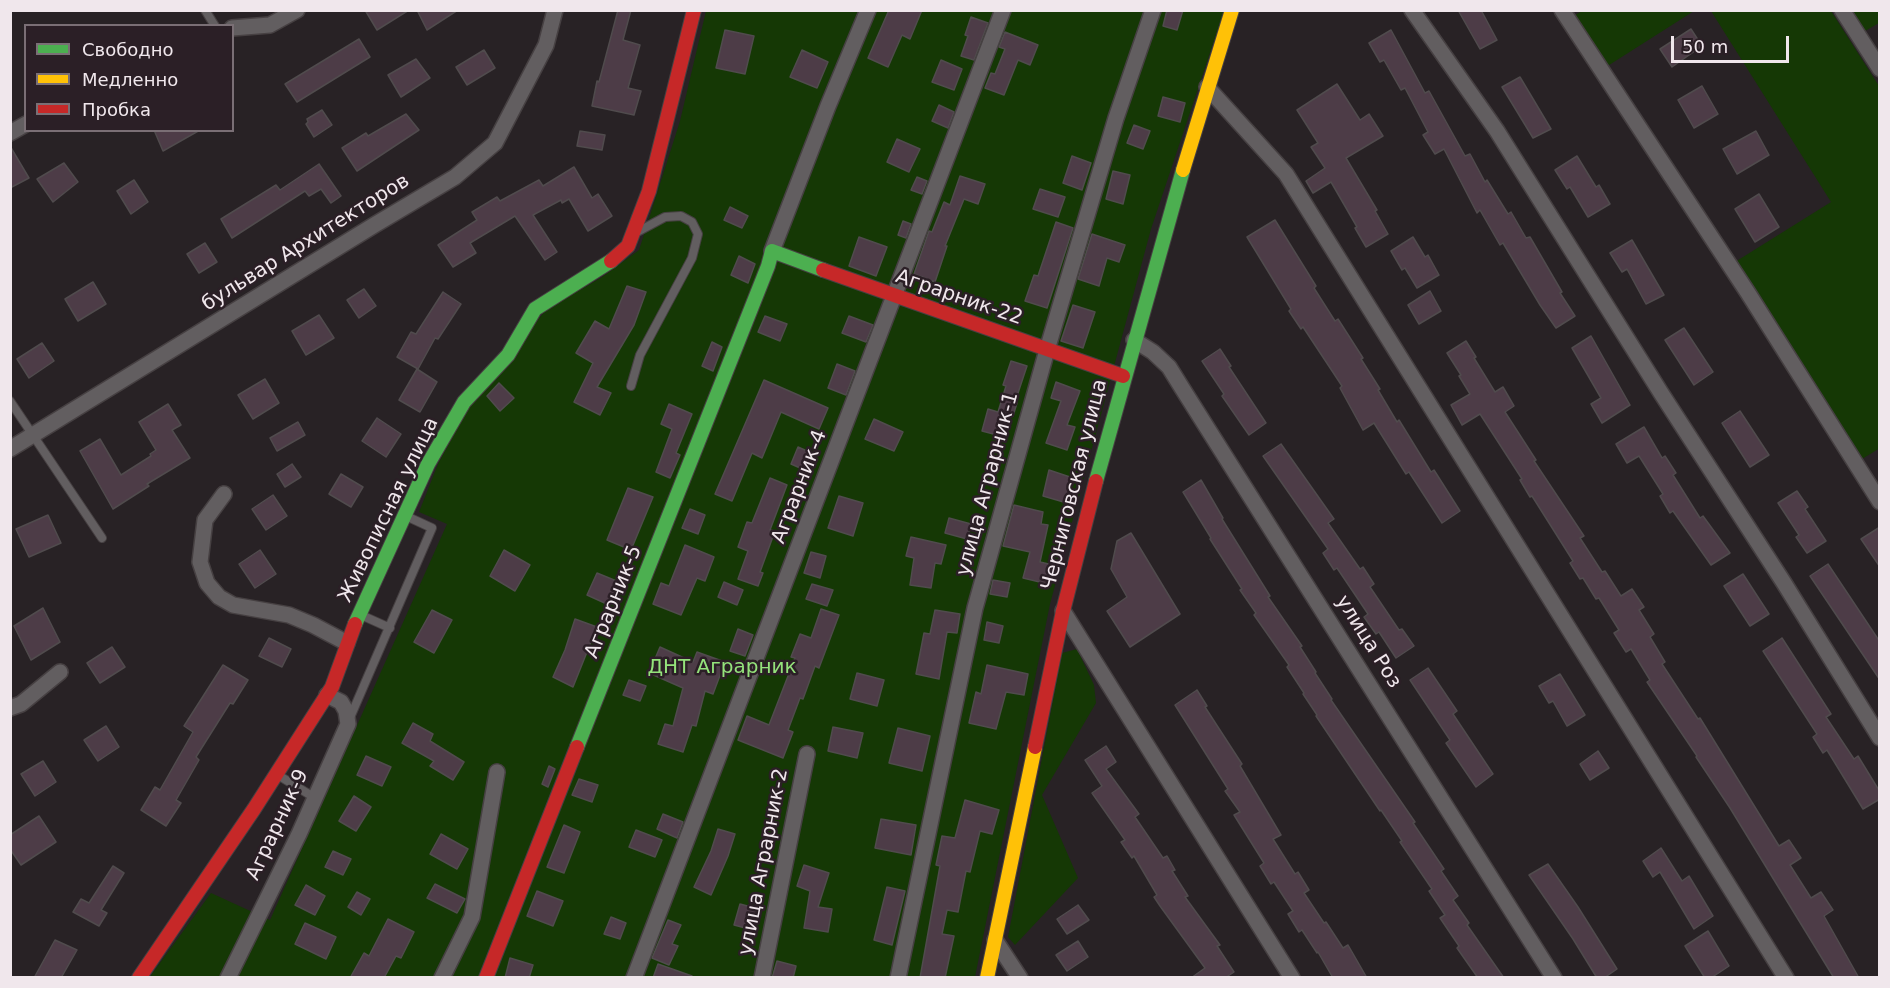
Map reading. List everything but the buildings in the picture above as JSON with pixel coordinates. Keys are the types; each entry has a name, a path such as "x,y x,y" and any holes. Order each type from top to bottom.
{"street":[{"path":"234,28 270,26 297,10"},
{"name":"бульвар Архитекторов","path":"10,449 455,177 495,143 546,45 555,10"},
{"name":"Живописная улица","path":"139,978 276,775 332,687 346,643 428,464 464,402 508,355 535,309 605,266 628,246 649,191 694,10"},
{"path":"777,254 828,106 868,10"},
{"name":"Аграрник-4","path":"634,978 1003,10"},
{"name":"улица Аграрник-1","path":"898,978 975,608 1047,350 1116,118 1153,10"},
{"name":"Черниговская улица","path":"987,978 1063,611 1123,376 1207,87 1232,10"},
{"path":"1412,10 1497,131 1661,393 1785,583 1880,738"},
{"path":"1562,10 1741,283 1880,502"},
{"path":"1842,10 1880,69"},
{"path":"1207,87 1286,174 1786,978"},
{"path":"10,133 24,125"},
{"name":"Аграрник-22","path":"777,254 1123,376"},
{"name":"Аграрник-5","path":"486,978 768,266 777,254"},
{"name":"улица Роз","path":"1134,340 1153,352 1169,367 1554,978"},
{"path":"224,494 205,520 200,562 207,583 219,597 233,605 289,615 346,643"},
{"path":"1063,611 1292,978"},
{"path":"10,708 21,704 60,672"},
{"path":"327,695 341,702 346,711 348,724"},
{"name":"Аграрник-9","path":"228,978 348,724"},
{"name":"улица Аграрник-2","path":"762,978 807,754"},
{"path":"442,978 472,916 497,772"},
{"path":"995,940 1020,978"}],"lane":[{"path":"205,10 214,24"},
{"path":"631,386 640,355 692,258 698,234 692,222 681,216 665,217 633,235"},
{"path":"10,401 102,538"},
{"path":"348,724 432,528 405,515"},
{"path":"360,614 390,628"},
{"path":"276,775 315,798"}],"green space":[{"path":"1583,10 1694,11 1606,67 1574,16"},
{"name":"ДНТ Аграрник","path":"706,11 1224,11 1151,229 1050,604 975,977 149,978 211,893 270,920 447,524 419,512 438,464 473,398 546,310 602,277 639,250 680,121"},
{"path":"1711,11 1831,11 1879,86 1880,448 1862,459 1735,262 1831,202"},
{"path":"1852,11 1879,11 1879,23 1865,31"},
{"path":"1077,649 1094,685 1096,703 1042,795 1078,878 1015,945 1008,937 1062,653"}],"traffic: fast":[{"path":"1096,481 1183,170"},
{"path":"577,747 772,251 823,270"},
{"path":"355,624 428,464 464,402 508,355 535,309 611,261"}],"traffic: slow":[{"path":"1183,170 1232,10"},
{"path":"987,978 1035,747"}],"traffic: jam":[{"path":"611,261 628,246 649,191 694,10"},
{"path":"823,270 1123,376"},
{"path":"1035,747 1063,611 1096,481"},
{"path":"139,978 254,809 332,687 355,624"},
{"path":"486,978 577,747"}]}
